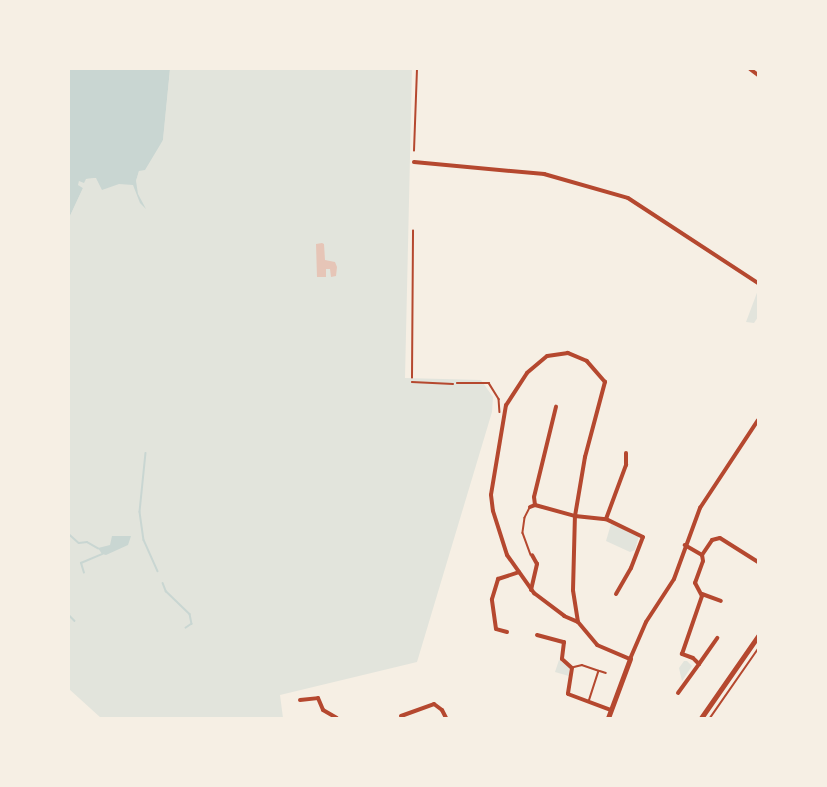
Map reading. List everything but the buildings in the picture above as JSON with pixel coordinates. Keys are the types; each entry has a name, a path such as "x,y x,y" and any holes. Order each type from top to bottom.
{"main road":[{"path":"701,718 758,636"}],"street":[{"path":"750,69 758,75"},
{"path":"414,162 544,174 628,198 758,283"},
{"path":"578,622 573,590 575,516 584,463 605,382 590,363 578,356 563,352 551,354 527,373 509,399 492,502 507,555 531,590 564,616 578,622 597,645 630,659"},
{"path":"556,407 532,506 575,516 606,519 643,537 631,568 616,594"},
{"path":"608,718 646,622 674,579 700,508 758,420"},
{"path":"606,519 626,465 626,453"},
{"path":"721,601 702,594 695,585 703,561 702,555 712,540 720,538 758,561"},
{"path":"685,546 702,555"},
{"path":"531,590 537,564 532,555"},
{"path":"507,632 496,629 492,598 498,579 519,572"},
{"path":"699,664 693,658 682,654 702,594"},
{"path":"537,635 564,641 562,658 572,668 568,694 611,710"},
{"path":"678,693 717,639"},
{"path":"300,700 318,698 323,710 337,718"},
{"path":"401,716 434,704 442,710 446,718"}],"lane":[{"path":"412,382 453,384"},
{"path":"532,506 525,518 523,533 532,555"},
{"path":"572,668 582,665 606,673"},
{"path":"589,702 599,671"}],"path":[{"path":"414,152 417,69"},
{"path":"412,382 413,231"},
{"path":"453,384 489,383 500,399 500,414 505,416"},
{"path":"710,718 758,649"}],"shaded area":[{"path":"69,69 170,69 163,140 145,170 139,171 136,181 138,194 146,209 140,203 133,185 119,184 102,190 96,178 86,179 84,183 79,181 78,185 83,188 69,218"},
{"path":"170,69 412,69 405,378 481,380 493,397 492,412 417,662 280,695 283,718 101,718 69,689 69,218 83,188 77,185 79,180 97,178 119,184 136,181 139,171 163,140"},
{"path":"758,290 758,317 754,323 746,322"},
{"path":"611,524 639,536 635,550 630,552 606,541"},
{"path":"112,536 131,536 128,545 106,555 102,554 98,548 110,545"},
{"path":"559,660 569,667 569,676 555,672"},
{"path":"684,661 692,666 682,681 679,668"}],"waterway":[{"path":"146,453 140,512 144,540 158,571"},
{"path":"69,534 79,543 87,542 98,548"},
{"path":"84,573 81,563 102,554"},
{"path":"163,583 166,591 190,614 192,624 186,628"},
{"path":"69,615 75,621"}]}
